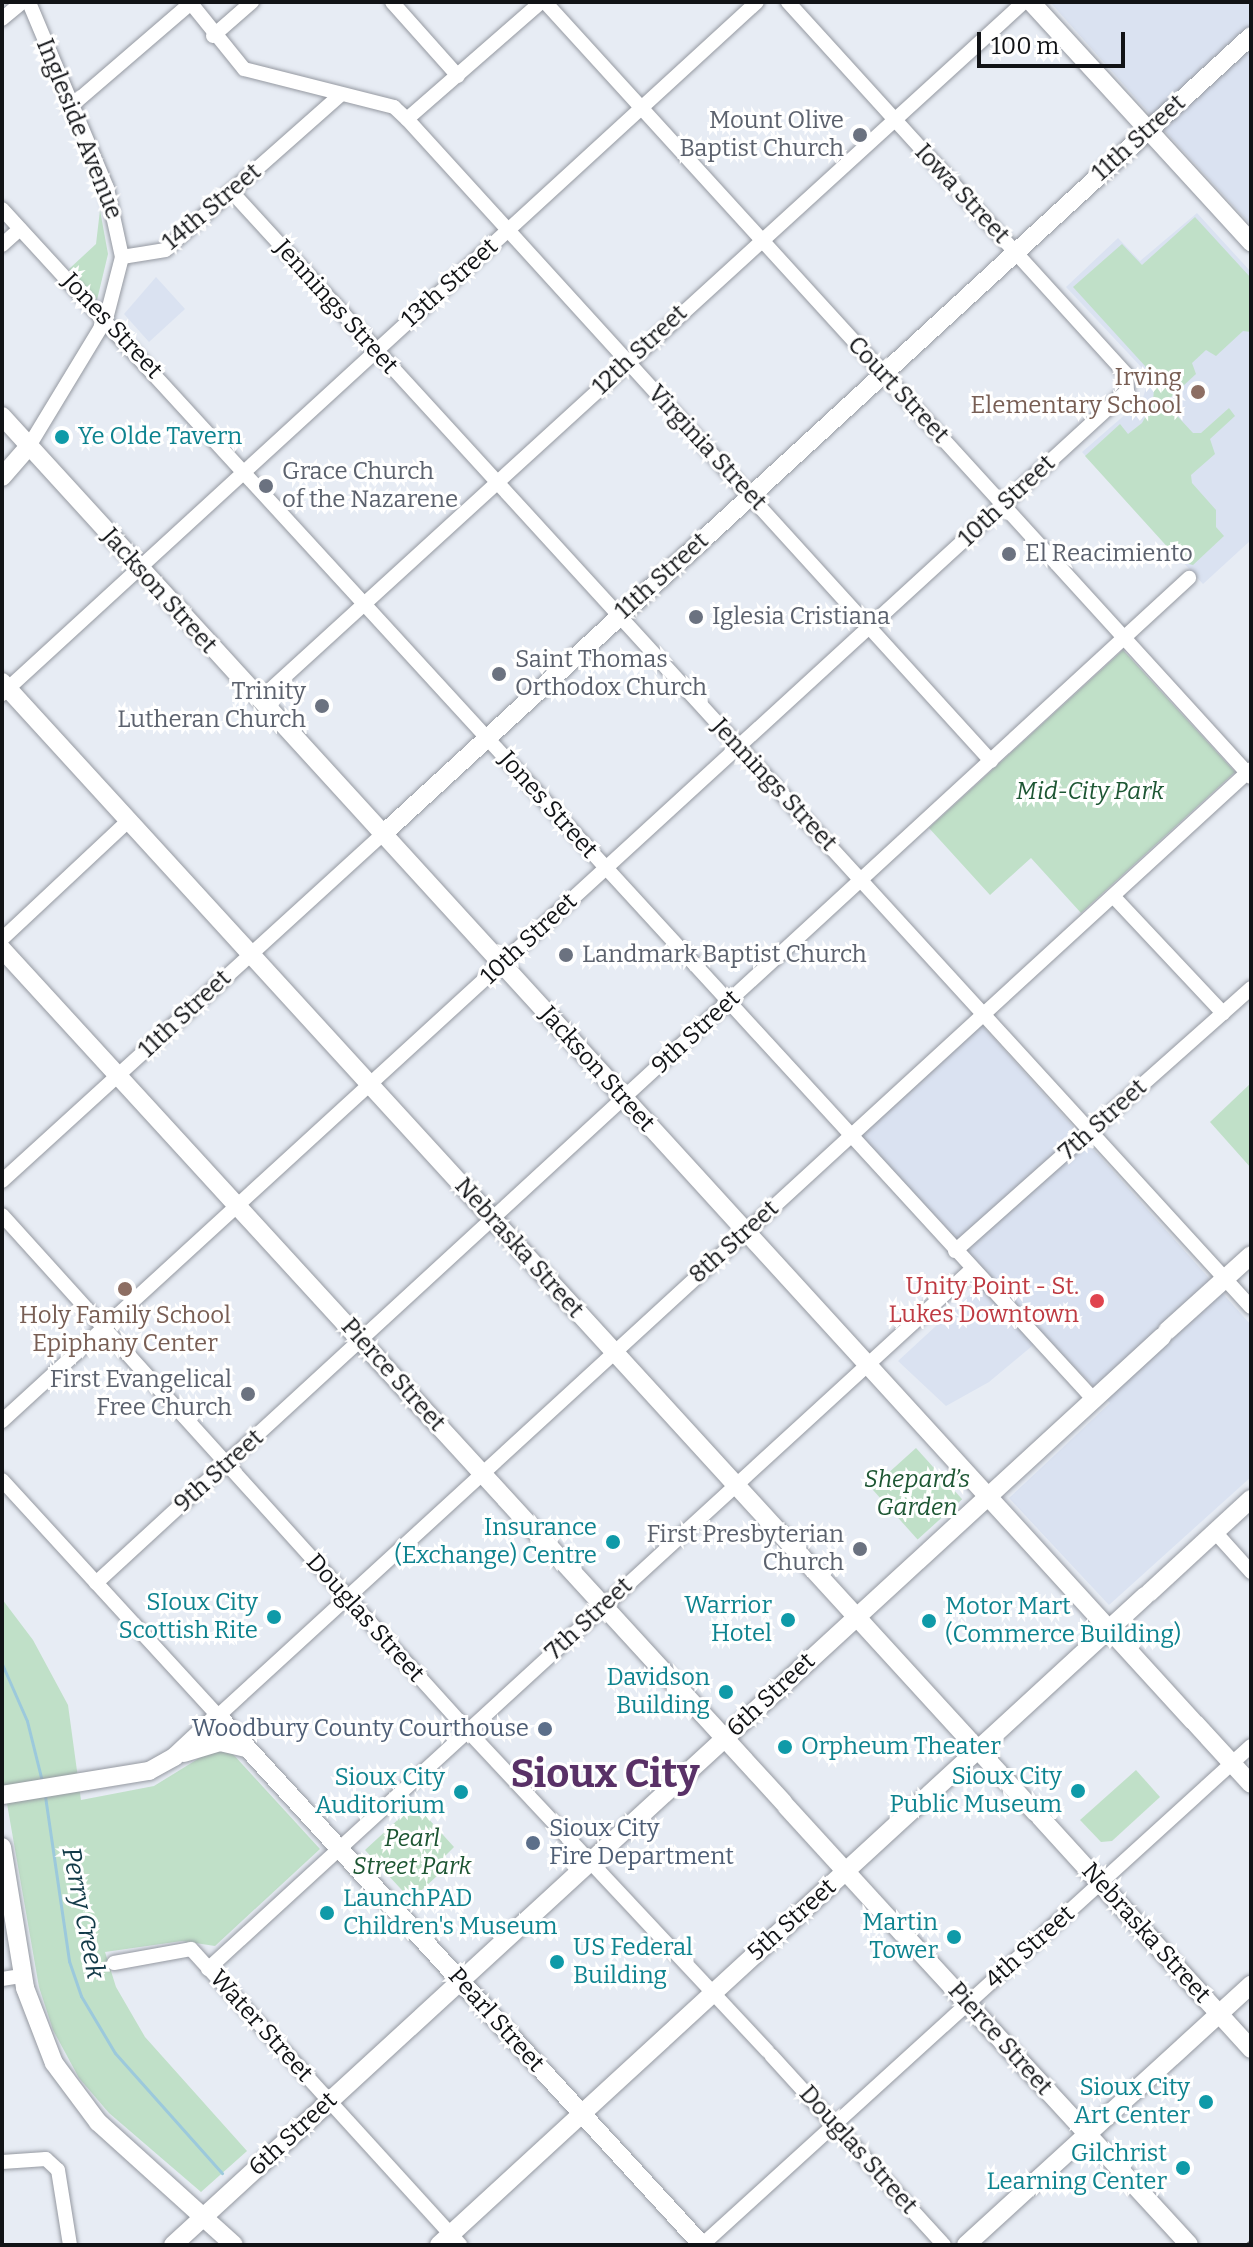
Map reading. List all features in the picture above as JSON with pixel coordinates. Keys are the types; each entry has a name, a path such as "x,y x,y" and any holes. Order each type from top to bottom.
{"main road":[{"path":"1031,2 1251,242"},
{"name":"11th Street","path":"383,834 1251,36"},
{"name":"Jackson Street","path":"2,416 1251,1784"},
{"path":"2,477 29,446"},
{"name":"Nebraska Street","path":"4,688 129,820 1251,2049"},
{"name":"Pierce Street","path":"2,949 1189,2245"},
{"name":"6th Street","path":"173,2245 1251,1255"},
{"name":"5th Street","path":"450,2241 581,2113 1251,1499"},
{"path":"174,1757 218,1716"},
{"name":"Pearl Street","path":"218,1716 702,2245"},
{"path":"9,1794 141,1773 214,1742 248,1749"},
{"path":"2,1847 22,1976 40,2037 72,2089 98,2122 234,2245"},
{"path":"966,2245 1251,1985"}],"street":[{"path":"2,19 22,2"},
{"name":"Ingleside Avenue","path":"29,2 70,107 107,188 122,257"},
{"path":"70,107 190,2"},
{"name":"Virginia Street","path":"190,2 213,36 244,69 394,107 407,119 991,761"},
{"path":"213,36 252,2"},
{"path":"392,2 458,76"},
{"path":"407,119 543,2"},
{"name":"Court Street","path":"543,2 1250,773"},
{"name":"13th Street","path":"4,688 757,2"},
{"name":"Iowa Street","path":"788,2 1126,374 1127,391"},
{"name":"12th Street","path":"259,700 759,239 1024,2"},
{"name":"14th Street","path":"122,257 165,250 340,95"},
{"name":"Jennings Street","path":"232,192 617,617 739,746 1251,1307"},
{"name":"Jones Street","path":"2,209 245,471 971,1270 1095,1401"},
{"path":"2,245 20,229"},
{"path":"29,446 106,319 122,257"},
{"name":"10th Street","path":"2,1421 372,1087 501,964 1127,391"},
{"name":"9th Street","path":"96,1583 495,1222 623,1098 1189,578"},
{"name":"8th Street","path":"218,1716 1250,773"},
{"path":"2,939 129,820"},
{"name":"11th Street","path":"2,1181 383,834"},
{"path":"1113,896 1223,1013"},
{"name":"7th Street","path":"955,1251 1251,988"},
{"name":"Douglas Street","path":"2,1215 229,1462 239,1480 468,1731 713,1992 944,2245"},
{"name":"7th Street","path":"208,1969 971,1270"},
{"name":"Pearl Street","path":"2,1480 218,1716"},
{"path":"1215,1532 1251,1572"},
{"name":"4th Street","path":"702,2245 1251,1746"},
{"name":"Water Street","path":"114,1963 191,1949 450,2241"},
{"path":"2,1979 22,1976"},
{"path":"2,2162 46,2159 55,2167 70,2245"}],"shaded area":[{"path":"1050,2 1251,2 1251,225 1164,130"},
{"name":"Irving Elementary School","path":"1197,213 1251,272 1251,540 1203,584 1082,452 1142,400 1148,383 1143,369 1066,287 1118,238 1140,261"},
{"path":"156,277 185,309 149,342 124,314"},
{"name":"Unity Point - St. Lukes Downtown","path":"982,1025 1251,1325 1251,1477 1109,1605 1009,1498 1110,1403 1044,1336 989,1382 946,1406 898,1361 990,1276 860,1135"}],"green space":[{"path":"100,210 108,254 97,300 69,269 96,244"},
{"name":"Irving Elementary School","path":"1195,217 1251,278 1251,332 1243,331 1216,356 1206,350 1192,363 1196,374 1169,399 1168,406 1193,433 1201,433 1229,408 1235,416 1210,439 1215,454 1191,475 1192,483 1216,510 1216,527 1224,536 1193,565 1181,562 1085,456 1120,424 1128,434 1142,423 1153,403 1154,387 1145,366 1073,287 1122,244 1142,265"},
{"name":"Mid-City Park","path":"1123,650 1235,772 1081,913 1031,858 990,895 929,828"},
{"path":"1251,1083 1251,1168 1210,1122"},
{"name":"Shepard’s Garden","path":"916,1448 962,1499 918,1539 871,1488"},
{"path":"2,1599 33,1640 68,1705 81,1800 154,1786 214,1749 232,1753 320,1849 215,1946 182,1941 105,1952 116,1987 145,2037 247,2151 201,2192 109,2113 79,2078 53,2030 39,1987 2,1775"},
{"path":"1136,1770 1160,1797 1112,1841 1101,1842 1080,1820"},
{"name":"Pearl Street Park","path":"415,1804 454,1847 445,1856 451,1863 411,1900 365,1850"}],"waterway":[{"name":"Perry Creek","path":"2,1664 27,1721 42,1781"},
{"name":"Perry Creek","path":"45,1796 69,1961 81,1996 115,2053 222,2173"}],"railway":[{"path":"1246,2245 1251,2241"}],"place":[{"name":"Mount Olive Baptist Church","path":"860,135"},
{"name":"Irving Elementary School","path":"1198,392"},
{"name":"Ye Olde Tavern","path":"62,437"},
{"name":"Grace Church of the Nazarene","path":"266,486"},
{"name":"El Reacimiento","path":"1009,554"},
{"name":"Iglesia Cristiana","path":"696,617"},
{"name":"Saint Thomas Orthodox Church","path":"499,674"},
{"name":"Trinity Lutheran Church","path":"322,706"},
{"name":"Landmark Baptist Church","path":"566,955"},
{"name":"Holy Family School Epiphany Center","path":"125,1289"},
{"name":"Unity Point - St. Lukes Downtown","path":"1097,1301"},
{"name":"First Evangelical Free Church","path":"248,1394"},
{"name":"Insurance (Exchange) Centre","path":"613,1542"},
{"name":"First Presbyterian Church","path":"860,1549"},
{"name":"SIoux City Scottish Rite","path":"274,1617"},
{"name":"Warrior Hotel","path":"788,1620"},
{"name":"Motor Mart (Commerce Building)","path":"929,1621"},
{"name":"Davidson Building","path":"726,1692"},
{"name":"Woodbury County Courthouse","path":"545,1729"},
{"name":"Orpheum Theater","path":"785,1747"},
{"name":"Sioux City Public Museum","path":"1078,1791"},
{"name":"Sioux City Auditorium","path":"461,1792"},
{"name":"Sioux City Fire Department","path":"533,1843"},
{"name":"LaunchPAD Children's Museum","path":"327,1913"},
{"name":"Martin Tower","path":"954,1937"},
{"name":"US Federal Building","path":"557,1962"},
{"name":"Sioux City Art Center","path":"1206,2102"},
{"name":"Gilchrist Learning Center","path":"1183,2168"}],"district":[{"name":"Sioux City","path":"605,1774"}]}
